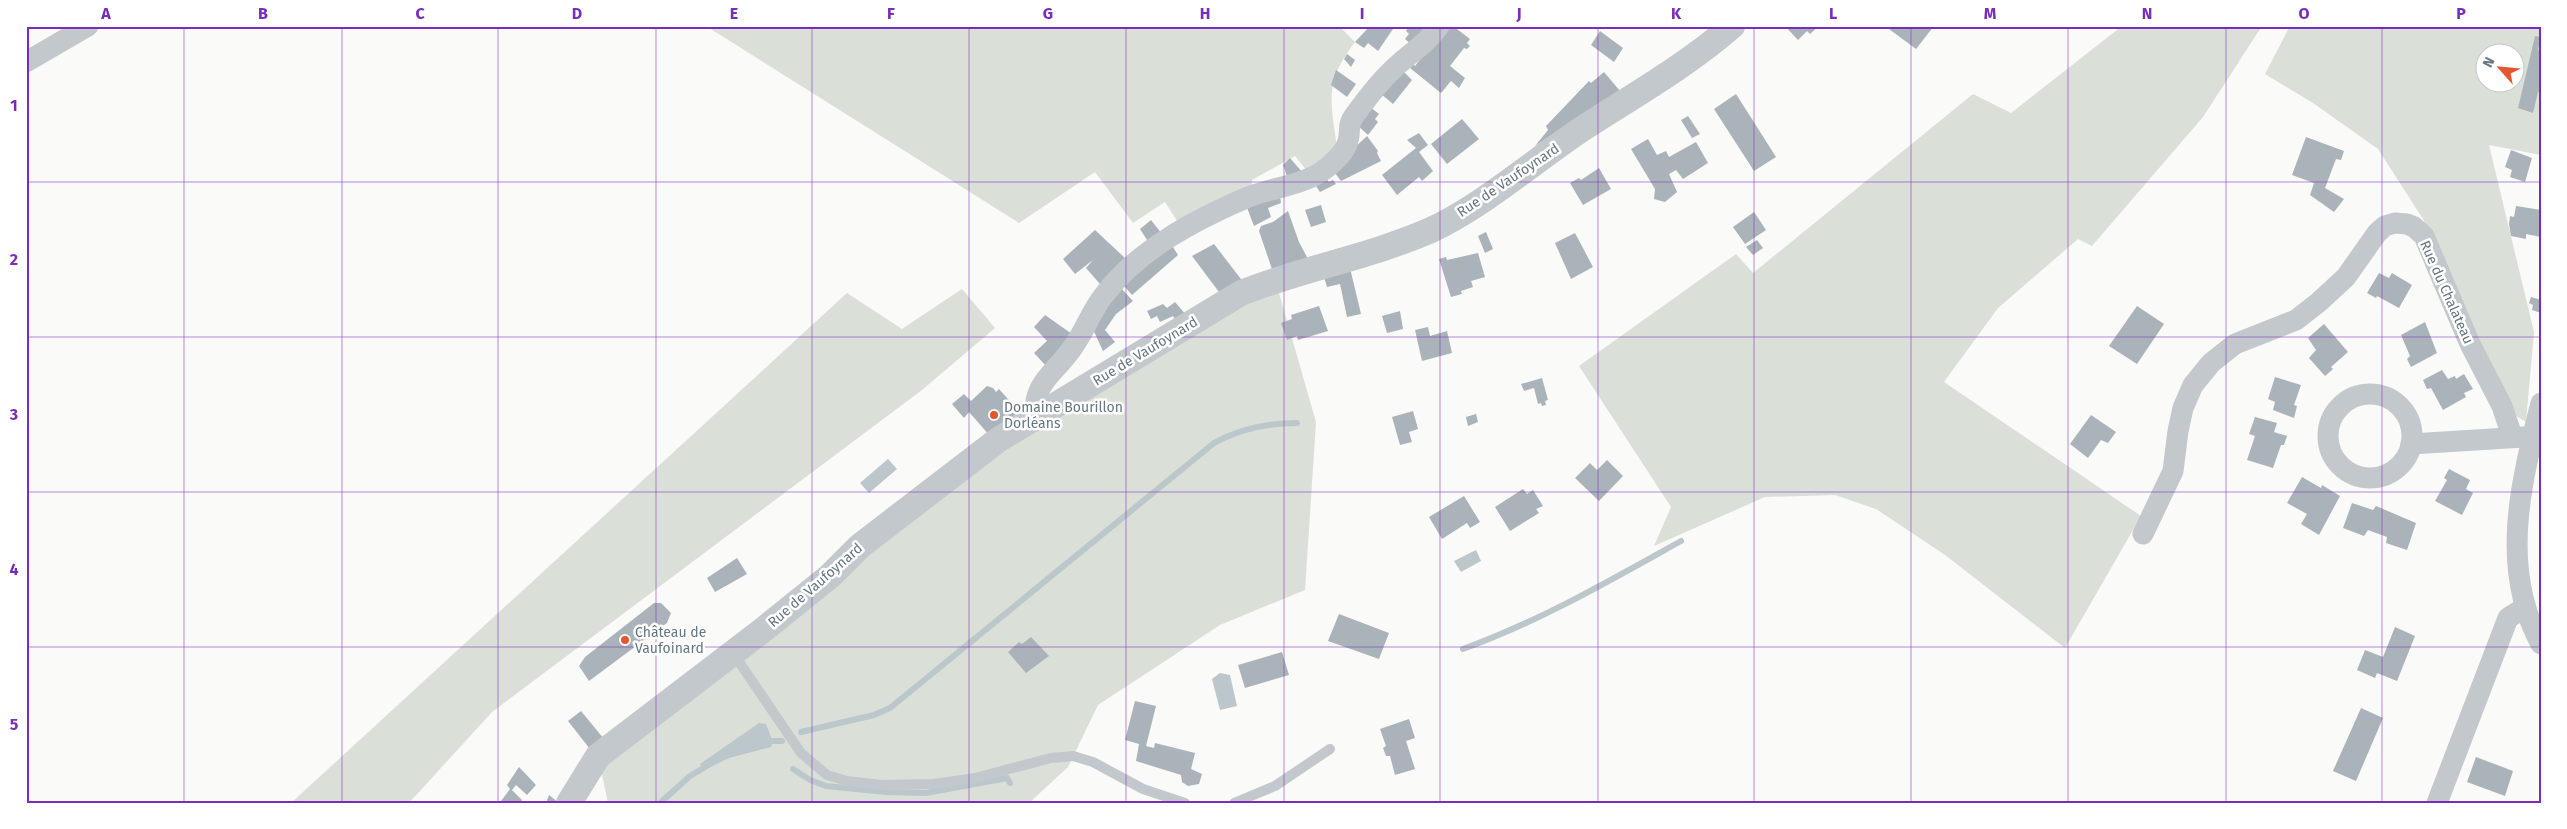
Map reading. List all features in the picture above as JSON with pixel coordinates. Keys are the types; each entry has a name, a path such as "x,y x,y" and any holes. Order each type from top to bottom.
{"street":[{"path":"26,62 88,26"},
{"path":"1034,417 1034,403 1040,386 1072,349 1095,308 1117,280 1155,248 1209,214 1252,196 1310,178 1321,172 1348,143 1350,122 1374,90 1402,60 1426,44 1439,26"},
{"name":"Rue de Vaufoynard","path":"570,803 598,756 830,576 860,546 998,440 1241,293 1275,279 1398,243 1434,228 1480,200 1579,131 1706,49 1732,26"},
{"name":"Rue du Chalateau","path":"2143,534 2173,471 2178,431 2193,385 2211,363 2235,344 2296,320 2319,302 2346,277 2377,233 2385,226 2395,223 2414,227 2424,236 2470,344 2502,406 2522,437"},
{"path":"2541,403 2522,437 2516,548 2517,575 2524,608 2541,644"},
{"path":"2411,444 2522,437"},
{"path":"2437,803 2508,618 2524,608"}],"lane":[{"path":"733,652 801,753 814,766 827,775 847,781 880,784 934,784 975,778 1051,758 1073,756 1093,762 1143,789 1185,803"},
{"path":"1234,803 1274,786 1330,749"}],"shaded area":[{"path":"706,26 1339,26 1355,42 1339,68 1332,91 1337,146 1307,171 1295,156 1252,180 1251,196 1183,230 1165,202 1133,223 1095,172 1019,223"},
{"path":"2122,26 2262,26 2203,117 2092,246 2078,239 1998,308 1944,382 2141,516 2065,648 1945,555 1876,509 1835,495 1765,497 1654,546 1671,507 1579,366 1736,254 1753,273 1973,94 2011,113"},
{"path":"2290,26 2541,26 2541,155 2489,145 2534,332 2526,422 2511,413 2423,219 2378,149 2313,103 2265,74"},
{"path":"1275,279 1316,422 1305,590 1220,625 1098,705 1068,767 1029,803 608,803 598,756 897,518"},
{"path":"962,289 995,328 922,390 492,712 409,803 291,803 847,293 902,329"},
{"path":"888,459 897,469 869,493 860,483"},
{"path":"1476,550 1481,561 1461,572 1454,561"},
{"path":"1220,673 1230,675 1237,706 1220,710 1212,679"},
{"path":"759,723 766,724 773,742 771,747 729,758 704,770 700,764"}],"building":[{"path":"1370,26 1395,26 1378,51 1368,43 1364,48 1355,42"},
{"path":"1404,26 1430,26 1413,46 1405,39 1409,34 1406,31 1408,28"},
{"path":"1446,26 1453,26 1470,39 1467,43 1470,46 1467,49 1464,48 1450,66 1465,78 1459,88 1451,81 1441,93 1410,68 1413,64 1415,66"},
{"path":"1785,26 1819,26 1810,34 1807,31 1798,40"},
{"path":"1885,26 1934,26 1916,49"},
{"path":"1600,31 1623,48 1614,62 1591,45"},
{"path":"2535,36 2541,37 2538,50 2541,51 2541,93 2538,92 2533,113 2518,108 2522,92 2524,92 2524,83"},
{"path":"1347,54 1355,60 1351,67 1344,59"},
{"path":"1336,70 1356,84 1347,97 1331,85"},
{"path":"1402,70 1412,80 1393,104 1381,94"},
{"path":"1604,72 1620,91 1535,146 1548,130 1546,126 1589,81 1591,83"},
{"path":"1736,94 1776,157 1754,171 1714,109"},
{"path":"1369,106 1379,114 1375,119 1378,122 1368,135 1356,124"},
{"path":"1688,116 1700,134 1692,138 1681,120"},
{"path":"1462,119 1479,139 1447,164 1431,144"},
{"path":"1419,133 1428,145 1419,152 1433,171 1422,181 1419,177 1397,195 1382,175 1416,148 1407,140"},
{"path":"1367,136 1378,151 1377,153 1381,161 1341,181 1332,169"},
{"path":"2306,137 2344,151 2341,160 2336,159 2325,188 2344,199 2334,212 2310,195 2314,183 2292,175"},
{"path":"1648,139 1657,155 1666,151 1669,157 1696,142 1708,163 1683,179 1676,170 1669,174 1677,192 1665,202 1654,199 1655,189 1631,149"},
{"path":"2511,150 2532,158 2525,182 2510,177 2512,170 2505,167"},
{"path":"1290,158 1303,173 1288,179 1283,165"},
{"path":"1599,168 1611,189 1583,205 1570,183 1579,178 1581,180"},
{"path":"1324,176 1329,182 1333,180 1336,184 1320,192 1316,186"},
{"path":"1279,191 1281,203 1268,208 1271,217 1254,226 1246,205"},
{"path":"1321,205 1326,222 1311,227 1305,210"},
{"path":"2516,206 2541,210 2541,237 2526,234 2526,239 2511,236 2510,216 2514,217"},
{"path":"1288,211 1299,242 1309,261 1273,272 1259,231 1261,226 1273,222"},
{"path":"1754,212 1766,230 1745,244 1733,227"},
{"path":"1151,220 1162,234 1149,243 1140,229"},
{"path":"1095,230 1126,259 1100,284 1086,268 1093,260 1075,274 1063,259"},
{"path":"1486,232 1493,249 1485,253 1478,236"},
{"path":"1575,233 1593,267 1571,279 1555,243"},
{"path":"1757,240 1763,248 1753,255 1746,247"},
{"path":"1171,244 1178,255 1132,295 1120,281"},
{"path":"1214,244 1244,283 1222,296 1192,256"},
{"path":"1478,253 1485,277 1471,281 1473,287 1461,291 1462,294 1451,297 1439,259 1446,257 1447,260"},
{"path":"1350,268 1361,314 1347,317 1340,284 1327,287 1323,274"},
{"path":"2379,273 2389,278 2392,273 2412,285 2399,308 2377,296 2376,298 2367,293"},
{"path":"1118,285 1133,301 1116,314 1105,330 1115,342 1103,351 1091,325"},
{"path":"2531,297 2541,300 2541,313 2532,310 2533,305 2529,303"},
{"path":"1175,302 1187,316 1176,321 1173,316 1160,322 1157,316 1151,319 1147,311 1163,304 1167,308"},
{"path":"1319,306 1328,331 1298,340 1297,336 1287,340 1281,323 1292,319 1291,315"},
{"path":"2137,306 2164,324 2137,364 2109,346"},
{"path":"1400,311 1403,329 1387,333 1382,316"},
{"path":"1045,315 1072,334 1048,368 1034,353 1047,341 1034,327"},
{"path":"2425,322 2437,353 2411,367 2407,359 2410,356 2401,335"},
{"path":"2324,324 2348,352 2331,367 2333,369 2325,376 2309,358 2316,350 2308,338"},
{"path":"1428,327 1430,336 1447,331 1452,353 1422,361 1415,330"},
{"path":"2442,370 2448,379 2455,376 2456,379 2464,374 2473,389 2464,393 2466,397 2443,410 2431,388 2427,389 2423,380"},
{"path":"2275,377 2301,385 2294,405 2297,406 2294,418 2273,410 2275,402 2268,399"},
{"path":"1542,378 1548,400 1545,401 1546,405 1542,406 1541,403 1538,404 1534,388 1524,391 1521,384"},
{"name":"Domaine Bourillon Dorléans","path":"987,386 993,388 996,392 999,389 1016,408 1014,420 991,437 969,412 964,418 952,404 964,394 971,401"},
{"path":"1413,411 1418,429 1409,432 1412,442 1400,445 1392,417"},
{"path":"1476,414 1478,422 1468,426 1466,417"},
{"path":"2091,415 2116,432 2108,443 2101,440 2088,458 2070,444"},
{"path":"2255,417 2277,423 2274,432 2287,436 2284,445 2281,445 2273,468 2247,460 2255,436 2249,434"},
{"path":"1607,460 1623,476 1599,501 1575,478 1590,463 1597,470"},
{"path":"2449,469 2470,480 2466,489 2473,493 2462,515 2435,501 2447,480 2444,478"},
{"path":"2302,477 2321,488 2322,485 2340,496 2319,535 2301,524 2307,514 2287,503"},
{"path":"1523,489 1527,494 1533,490 1543,506 1536,509 1539,513 1510,531 1495,507"},
{"path":"1464,496 1480,522 1470,528 1467,523 1442,539 1429,517"},
{"path":"2352,503 2373,510 2376,506 2416,523 2407,550 2386,543 2387,537 2368,530 2364,536 2343,528"},
{"path":"737,558 747,574 715,592 707,578"},
{"name":"Château de Vaufoinard","path":"654,603 661,603 671,613 667,623 589,681 579,666 585,657"},
{"path":"1339,614 1389,633 1379,659 1328,641"},
{"path":"2395,627 2415,636 2397,681 2377,673 2375,678 2357,670 2365,650 2383,657"},
{"path":"1031,637 1049,656 1026,673 1008,652 1019,642 1022,644"},
{"path":"1282,652 1289,675 1245,688 1238,665"},
{"path":"1135,701 1156,706 1146,746 1154,748 1155,743 1195,753 1191,769 1202,774 1199,784 1188,786 1182,782 1181,775 1136,761 1139,744 1125,740"},
{"path":"2361,708 2383,718 2356,781 2333,771"},
{"path":"581,711 604,739 590,749 568,721"},
{"path":"1409,719 1415,738 1406,741 1415,769 1395,775 1390,756 1386,756 1383,748 1386,746 1380,729"},
{"path":"2476,757 2513,771 2505,796 2467,782"},
{"path":"519,767 536,785 527,795 516,785 512,790 522,800 520,803 502,803 501,801 510,789 507,785"},
{"path":"549,795 559,803 546,803"}],"waterway":[{"path":"801,732 874,715 890,708 1214,443 1254,427 1297,423"},
{"path":"1463,649 1547,613 1681,541"},
{"path":"765,741 782,741"},
{"path":"660,803 690,776 710,764"},
{"path":"793,769 810,780 826,786 886,792 926,793 1007,778 1010,783"}],"place":[{"name":"Domaine Bourillon Dorléans","path":"994,415"},
{"name":"Château de Vaufoinard","path":"625,640"}]}
